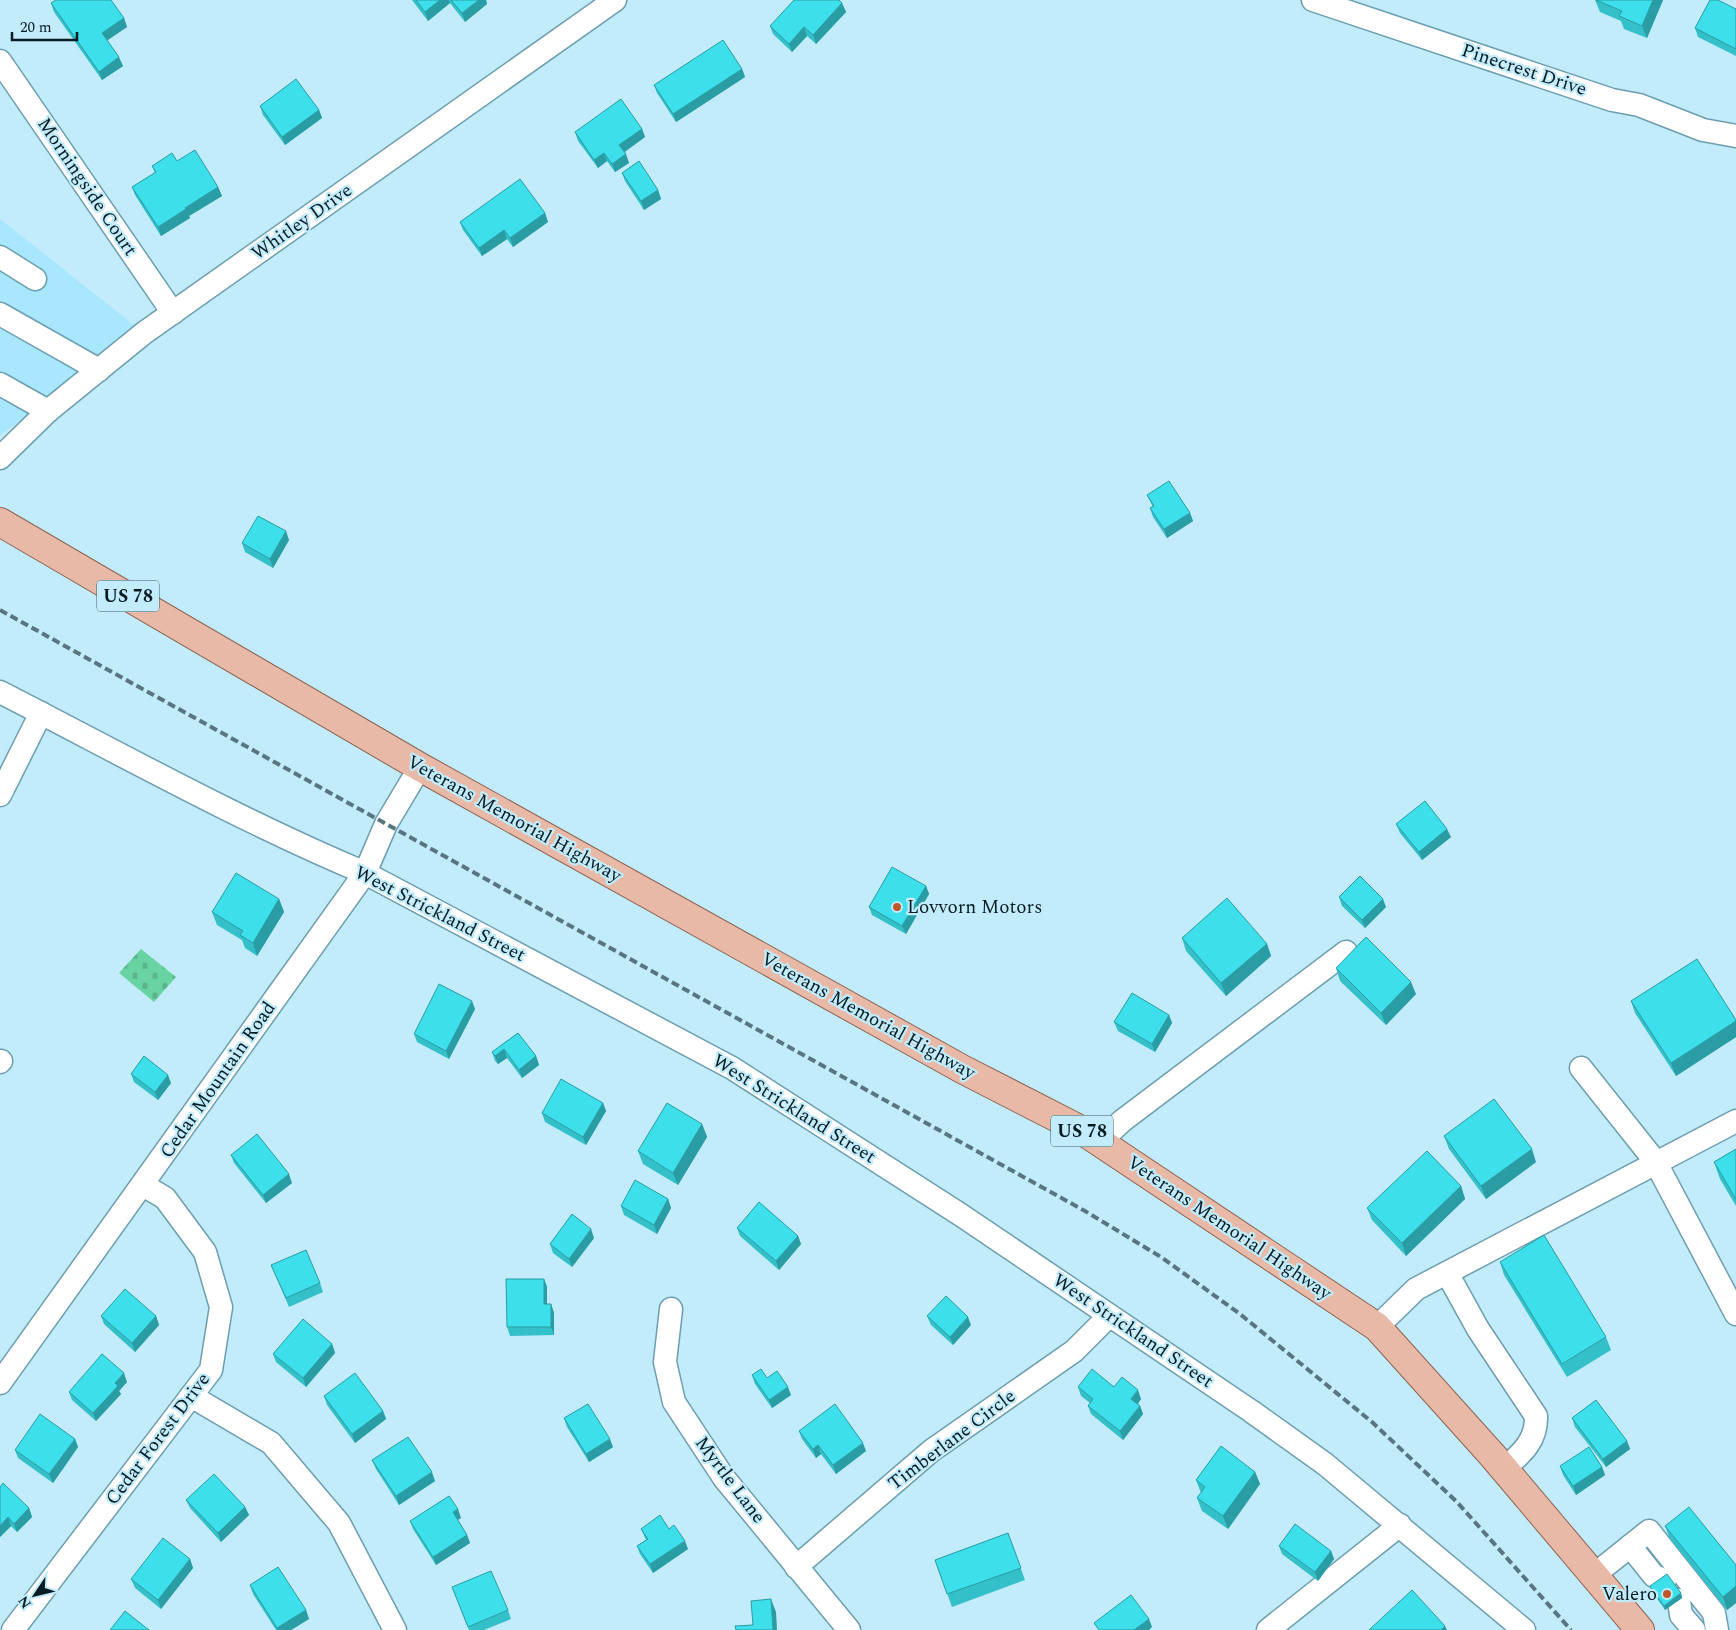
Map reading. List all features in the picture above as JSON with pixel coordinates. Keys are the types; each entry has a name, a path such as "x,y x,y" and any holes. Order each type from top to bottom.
{"main road":[{"name":"Veterans Memorial Highway","path":"0,522 420,767 953,1064 1083,1131 1377,1327 1504,1469 1640,1630"}],"street":[{"name":"Whitley Drive","path":"5,443 100,370 144,333 616,0"},
{"name":"Pinecrest Drive","path":"1313,0 1612,100 1639,105 1703,130 1736,136"},
{"name":"Morningside Court","path":"0,61 173,314"},
{"path":"0,256 35,279"},
{"path":"0,314 100,370"},
{"path":"0,384 48,411"},
{"name":"West Strickland Street","path":"0,692 219,806 305,848 364,873 732,1068 961,1216 1266,1421 1325,1464 1524,1630"},
{"path":"0,795 41,713"},
{"name":"Cedar Mountain Road","path":"0,1383 364,873 386,824 420,767"},
{"path":"1100,1142 1122,1121 1346,952"},
{"path":"1581,1068 1655,1161 1736,1314"},
{"path":"1377,1327 1416,1289 1655,1161 1736,1121"},
{"name":"Cedar Forest Drive","path":"13,1630 211,1370 221,1307 205,1252 165,1198 143,1185"},
{"path":"1447,1273 1478,1329 1536,1416 1536,1430 1526,1450 1504,1469"},
{"name":"Myrtle Lane","path":"671,1309 665,1362 674,1402 724,1478 849,1630"},
{"name":"Timberlane Circle","path":"796,1566 931,1452 1074,1351 1109,1316"},
{"path":"191,1396 271,1443 339,1523 395,1630"},
{"path":"1268,1630 1400,1525"},
{"path":"1594,1576 1649,1531 1714,1613 1717,1630"},
{"path":"1630,1546 1658,1581"}],"shaded area":[{"path":"0,219 144,333 0,435"}],"green space":[{"path":"141,949 176,977 154,1002 119,973"}],"building":[{"path":"56,0 111,0 124,18 102,33 119,57 99,72 51,3"},
{"path":"416,0 440,0 425,12"},
{"path":"451,0 479,0 462,13"},
{"path":"794,0 839,0 842,3 813,35 804,27 789,44 770,26"},
{"path":"1596,0 1653,0 1642,26 1619,16 1622,11"},
{"path":"1710,0 1718,0 1736,9 1736,49 1695,28"},
{"path":"723,40 742,69 673,114 654,85"},
{"path":"296,79 319,110 282,137 260,106"},
{"path":"621,99 642,129 619,145 626,154 612,164 604,153 594,160 575,132"},
{"path":"195,150 218,187 158,227 132,187 156,172 152,166 172,153 177,161"},
{"path":"639,161 658,190 641,201 622,173"},
{"path":"520,179 545,213 510,238 504,230 479,248 460,222"},
{"path":"1169,481 1190,513 1164,529 1150,508 1154,506 1147,495"},
{"path":"258,516 286,531 270,559 242,543"},
{"path":"1425,801 1447,829 1419,852 1396,824"},
{"path":"892,867 926,886 902,926 869,907"},
{"path":"236,873 279,899 253,943 240,935 243,931 212,912"},
{"path":"1360,876 1383,899 1362,920 1339,897"},
{"path":"1227,898 1267,944 1221,983 1182,938"},
{"path":"1366,937 1411,982 1381,1013 1336,968"},
{"path":"1697,959 1736,1021 1671,1063 1631,1001"},
{"path":"439,984 472,1001 446,1051 414,1034"},
{"path":"1132,993 1169,1015 1152,1044 1114,1022"},
{"path":"518,1033 536,1056 519,1070 504,1049 495,1056 492,1052"},
{"path":"144,1056 168,1075 155,1092 131,1074"},
{"path":"561,1079 603,1103 583,1137 542,1113"},
{"path":"1494,1099 1532,1149 1481,1186 1444,1136"},
{"path":"667,1103 702,1124 673,1173 638,1151"},
{"path":"257,1134 289,1174 263,1195 231,1155"},
{"path":"1736,1149 1736,1199 1714,1162"},
{"path":"1427,1151 1461,1186 1402,1243 1367,1208"},
{"path":"635,1180 668,1199 654,1225 621,1206"},
{"path":"759,1202 798,1236 776,1261 737,1228"},
{"path":"572,1214 591,1229 569,1259 550,1244"},
{"path":"1544,1235 1606,1337 1562,1364 1500,1262"},
{"path":"306,1250 320,1283 286,1298 271,1265"},
{"path":"506,1279 544,1279 544,1304 551,1304 551,1327 507,1327"},
{"path":"125,1289 156,1316 132,1343 101,1316"},
{"path":"946,1296 968,1317 950,1337 927,1316"},
{"path":"303,1319 332,1344 303,1378 273,1354"},
{"path":"102,1354 124,1373 115,1383 118,1386 93,1413 69,1392"},
{"path":"761,1369 767,1378 777,1371 788,1387 769,1400 752,1375"},
{"path":"1092,1369 1114,1387 1122,1377 1138,1390 1131,1399 1140,1406 1120,1431 1088,1406 1093,1399 1078,1387"},
{"path":"355,1373 383,1411 352,1434 324,1396"},
{"path":"1596,1400 1627,1441 1603,1459 1572,1418"},
{"path":"588,1404 610,1439 586,1454 564,1418"},
{"path":"835,1404 863,1443 833,1465 818,1445 813,1449 799,1431"},
{"path":"40,1414 75,1439 49,1474 15,1450"},
{"path":"408,1437 432,1472 396,1496 372,1460"},
{"path":"1221,1446 1255,1472 1223,1516 1197,1498 1205,1487 1196,1480"},
{"path":"1589,1447 1602,1467 1573,1486 1560,1466"},
{"path":"214,1474 245,1507 218,1533 186,1500"},
{"path":"3,1483 29,1508 14,1524 8,1517 0,1526 0,1487"},
{"path":"449,1496 458,1509 453,1512 467,1535 433,1557 410,1521"},
{"path":"1689,1507 1736,1565 1736,1586 1723,1597 1665,1526"},
{"path":"660,1515 669,1529 674,1525 685,1541 650,1564 637,1546 648,1539 641,1529"},
{"path":"1295,1524 1331,1551 1315,1572 1279,1546"},
{"path":"1008,1533 1021,1568 947,1594 935,1560"},
{"path":"163,1538 190,1559 158,1600 131,1579"},
{"path":"278,1567 306,1610 277,1628 250,1585"},
{"path":"491,1571 508,1610 468,1627 452,1587"},
{"name":"Valero","path":"1667,1574 1681,1593 1664,1606 1650,1586"},
{"path":"1412,1590 1445,1626 1441,1630 1369,1630"},
{"path":"1131,1595 1149,1619 1134,1630 1099,1630 1094,1623"},
{"path":"771,1599 773,1630 736,1630 735,1626 753,1625 751,1601"},
{"path":"125,1611 149,1630 110,1630"}],"railway":[{"path":"0,610 1085,1211 1161,1257 1240,1314 1372,1422 1457,1502 1571,1630"}],"place":[{"name":"Lovvorn Motors","path":"897,907"},
{"name":"Valero","path":"1667,1594"}]}
